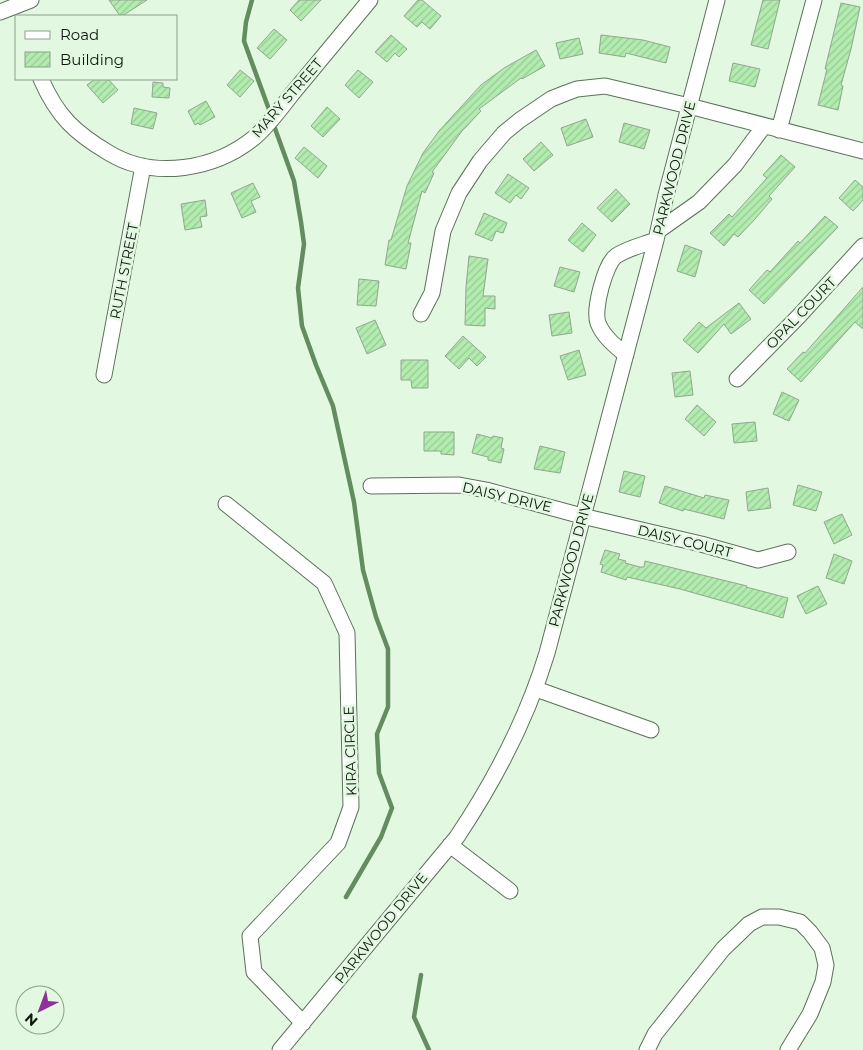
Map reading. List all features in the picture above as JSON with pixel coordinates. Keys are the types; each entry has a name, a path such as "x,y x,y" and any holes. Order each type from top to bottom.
{"street":[{"path":"0,12 17,11 31,0"},
{"name":"MARY STREET","path":"41,80 52,103 79,134 117,158 144,166 168,169 193,166 226,155 256,136 370,0"},
{"name":"PARKWOOD DRIVE","path":"280,1050 450,845 479,803 504,759 536,689 626,355 717,0"},
{"path":"626,355 602,332 597,320 608,268 615,257 657,236 699,202 772,128 814,0"},
{"path":"422,314 432,293 443,231 459,194 480,161 504,133 520,120 551,99 577,89 605,86 863,151"},
{"name":"RUTH STREET","path":"104,375 144,166"},
{"name":"OPAL COURT","path":"737,379 799,316 863,246"},
{"name":"DAISY DRIVE","path":"371,486 458,485 486,490 582,516"},
{"name":"KIRA CIRCLE","path":"226,504 324,583 347,633 351,807 338,843 250,936 254,972 303,1023"},
{"name":"DAISY COURT","path":"582,516 701,544 758,560 788,552"},
{"path":"536,689 651,730"},
{"path":"450,845 510,891"},
{"path":"647,1050 656,1034 723,949 749,924 762,917 779,917 800,922 810,932 822,948 826,965 823,982 810,1014 788,1050"}],"building":[{"path":"109,0 147,0 124,15 119,15"},
{"path":"299,0 321,0 301,21 290,10"},
{"path":"418,0 422,0 441,16 430,29 422,22 417,27 404,16"},
{"path":"763,0 780,0 768,49 751,45"},
{"path":"841,3 860,7 841,85 843,86 838,110 818,105"},
{"path":"274,29 287,40 270,59 257,48"},
{"path":"391,35 407,49 399,57 395,53 387,62 375,52"},
{"path":"601,35 643,40 670,47 666,63 626,53 625,57 599,53"},
{"path":"579,38 583,54 560,59 556,43"},
{"path":"536,50 545,66 521,78 479,109 481,111 462,131 432,172 434,173 425,193 422,191 408,243 411,243 406,269 385,265 389,240 391,240 407,186 423,153 439,131 481,85 504,68"},
{"path":"733,63 760,69 755,87 729,81"},
{"path":"240,70 254,81 240,97 227,85"},
{"path":"358,70 373,82 359,98 345,85"},
{"path":"94,80 109,80 118,90 103,103 87,85"},
{"path":"153,82 163,83 163,87 170,88 169,98 152,97"},
{"path":"206,101 215,117 200,125 198,123 195,125 188,111"},
{"path":"327,107 340,119 323,137 311,126"},
{"path":"134,108 157,113 153,129 131,124"},
{"path":"586,119 593,137 567,146 561,128"},
{"path":"624,123 650,130 644,149 619,142"},
{"path":"541,142 553,155 534,171 523,159"},
{"path":"304,147 327,166 318,178 295,158"},
{"path":"781,155 795,167 769,196 772,199 755,219 738,237 734,234 724,246 710,233 729,214 732,217 767,178 763,175"},
{"path":"508,174 529,188 521,199 516,195 510,203 495,193"},
{"path":"855,180 863,187 863,200 853,211 839,198"},
{"path":"253,183 260,197 251,201 256,212 242,218 231,193"},
{"path":"616,189 630,204 612,222 597,208"},
{"path":"205,200 207,216 200,217 202,227 185,230 181,204"},
{"path":"484,213 507,223 503,233 496,231 492,241 475,234"},
{"path":"825,216 838,227 764,304 749,290 767,270 770,272 798,241 800,243"},
{"path":"582,223 596,235 583,252 568,240"},
{"path":"685,245 702,251 695,277 677,271"},
{"path":"469,256 488,259 483,296 495,296 495,309 485,308 485,326 465,325"},
{"path":"560,267 580,272 574,292 554,286"},
{"path":"359,279 379,281 376,306 357,305"},
{"path":"863,287 863,329 855,322 801,382 787,369 803,352 805,353"},
{"path":"739,303 751,319 731,334 724,324 698,353 683,340 699,322 706,328"},
{"path":"569,312 572,333 552,336 549,315"},
{"path":"375,320 386,345 367,354 356,328"},
{"path":"463,336 486,357 477,366 469,358 459,369 445,356"},
{"path":"579,350 586,375 568,380 560,356"},
{"path":"401,360 428,360 428,388 412,388 411,380 401,380"},
{"path":"690,371 693,395 675,397 672,373"},
{"path":"782,392 799,400 789,421 773,414"},
{"path":"697,405 716,422 704,436 685,419"},
{"path":"755,422 757,441 734,443 732,424"},
{"path":"424,432 454,432 454,455 441,454 441,451 424,451"},
{"path":"477,434 492,438 493,436 503,438 501,448 504,449 501,463 472,453"},
{"path":"540,446 565,452 560,473 534,469"},
{"path":"624,471 645,476 640,497 619,492"},
{"path":"798,485 822,492 816,511 793,505"},
{"path":"665,486 704,498 705,495 729,500 724,519 684,509 683,511 659,503"},
{"path":"768,488 771,508 748,511 746,492"},
{"path":"842,514 852,535 834,544 824,522"},
{"path":"605,550 620,554 618,559 626,561 625,563 640,567 644,567 645,561 788,598 783,618 680,589 627,577 626,580 601,572 603,565 600,564"},
{"path":"834,554 852,561 844,584 826,578"},
{"path":"818,586 827,604 806,614 797,596"}],"waterway":[{"path":"252,0 246,22 244,41 271,115"},
{"path":"273,123 294,181 301,222 304,244 298,288 302,326 333,406 354,502 363,570 376,617 388,649 388,707 377,734 379,773 392,808 381,837 346,897"},
{"path":"421,975 414,1017 429,1050"}]}
